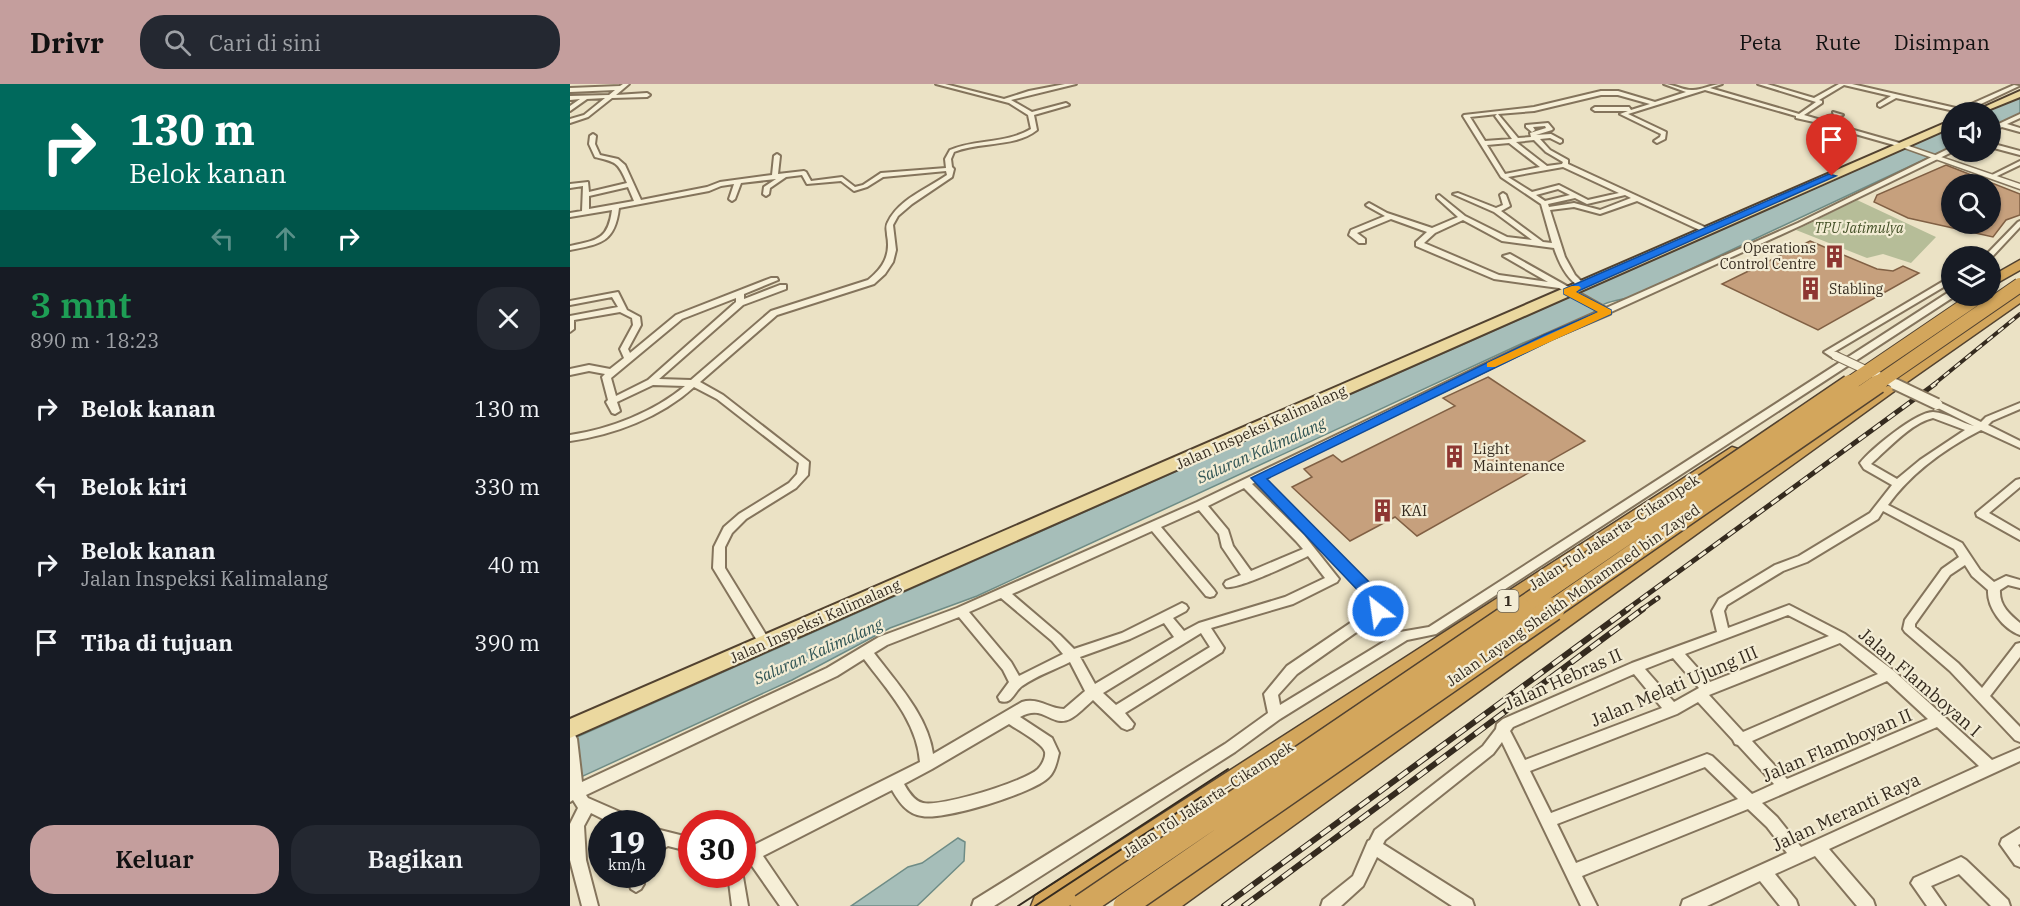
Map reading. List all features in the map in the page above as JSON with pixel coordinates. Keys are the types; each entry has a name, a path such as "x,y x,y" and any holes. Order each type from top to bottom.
{"highway":[{"path":"2001,277 2020,264"},
{"path":"2001,279 2020,268"},
{"name":"Jalan Layang Sheikh Mohammed bin Zayed","path":"1125,906 2020,285"},
{"path":"1159,906 1874,398 2020,297"},
{"name":"Jalan Tol Jakarta–Cikampek","path":"1045,906 1957,306"},
{"name":"Jalan Layang Sheikh Mohammed bin Zayed","path":"1082,906 1964,306"}],"main road":[{"path":"1993,102 2016,88"},
{"name":"Jalan Inspeksi Kalimalang","path":"570,729 1570,289 1902,146 1941,125"}],"street":[{"path":"587,89 594,84"},
{"path":"939,84 1006,100 1031,114 1066,105"},
{"path":"1006,100 1073,84"},
{"path":"1667,84 1690,92"},
{"path":"1657,141 1664,138 1664,134 1622,115 1719,84"},
{"path":"1761,84 1820,102 1798,117"},
{"path":"1815,100 1844,84 1897,95 1941,110"},
{"path":"570,90 624,86"},
{"path":"570,121 586,116 624,86"},
{"path":"1988,102 2016,88"},
{"path":"1706,89 1902,146 1987,174"},
{"path":"1570,289 1567,271 1556,246 1545,206 1533,194 1503,176 1467,119 1468,115 1534,108 1599,93 1615,93 1653,104"},
{"path":"570,98 647,95"},
{"path":"1880,105 1897,95"},
{"path":"570,109 586,97"},
{"path":"1534,108 1550,129 1532,133 1548,151 1566,161 1564,165"},
{"path":"1595,109 1635,110"},
{"path":"1825,125 1830,117 1840,115 1835,112"},
{"path":"570,438 605,431 646,415 674,400 774,313 859,288 882,274 892,259 894,249 889,225 901,210 950,176 948,159 953,150 1033,131 1031,114"},
{"path":"1498,116 1514,141 1545,168"},
{"path":"2003,125 2020,117"},
{"path":"1532,130 1528,126 1546,124"},
{"path":"2003,125 2020,130"},
{"path":"593,136 592,144 597,156 616,160 623,166 638,202"},
{"path":"1483,143 1551,136 1560,141"},
{"path":"2001,148 2020,153"},
{"path":"574,790 832,672 894,636 961,611 1201,505 1604,310 1941,155"},
{"path":"775,176 777,156"},
{"path":"1997,174 2020,163"},
{"path":"1503,176 1564,165 1622,194 1707,230"},
{"path":"570,215 784,174 806,173 809,183 842,179 854,189 865,186 881,176 951,170"},
{"path":"765,194 767,187 784,174"},
{"path":"2001,179 2018,185"},
{"path":"732,198 738,181"},
{"path":"570,186 585,183 585,212"},
{"path":"570,191 586,191 631,184"},
{"path":"1533,194 1561,187 1586,202 1622,194"},
{"path":"1456,194 1496,211 1542,244"},
{"path":"1496,211 1507,206 1503,195"},
{"path":"1545,206 1576,196"},
{"path":"1439,198 1463,217 1505,239 1556,246"},
{"path":"1545,206 1574,205 1600,212 1635,199"},
{"path":"1369,205 1432,231"},
{"path":"570,248 598,241 610,233 614,229 616,207"},
{"path":"1362,241 1353,235 1354,232 1391,216"},
{"path":"1463,217 1432,231 1419,244 1497,277 1570,289"},
{"path":"1998,246 2020,223"},
{"path":"1507,256 1570,289 1604,310"},
{"path":"774,280 740,298 651,382 613,407 605,380 611,372 679,317 740,298 783,287"},
{"path":"1941,285 1828,352 1937,404 1978,427 2020,445"},
{"path":"570,303 615,294 622,309 636,317 637,325 624,349 628,358"},
{"path":"980,906 1230,748 1275,715 1404,635 1432,631 1941,301"},
{"path":"570,329 570,317 622,309"},
{"path":"570,372 589,368 611,372"},
{"path":"651,382 694,383 720,397 804,462 804,471 799,480 744,516 720,541 717,557 719,568 765,643"},
{"path":"1724,635 1718,611 1723,602 1779,568 1803,559 1874,516 1898,484 1924,462 1989,419 2020,406"},
{"path":"2010,410 2020,416"},
{"path":"1898,484 1865,465 1913,422 1929,415 1935,415 1978,427"},
{"path":"1258,478 1373,596 1378,611 1292,670 1271,694 1275,715"},
{"path":"2020,482 1981,513 2020,536"},
{"path":"756,853 927,765 1012,717 1027,706 1037,706 1062,715 1093,693 1203,626 1240,613 1289,601 1333,579 1310,551 1246,484"},
{"path":"1201,505 1224,533 1228,547 1249,577"},
{"path":"1882,506 1958,546 1976,573 1994,588"},
{"path":"1153,525 1210,593"},
{"path":"1230,584 1310,551"},
{"path":"1966,558 1946,572 1909,623 1909,629 1954,667 2020,736"},
{"path":"1994,588 2008,579 2020,584"},
{"path":"1994,588 1993,596 1997,606 2020,630"},
{"path":"1002,592 1023,607 1072,655 1093,693 1127,724"},
{"path":"1005,697 1016,683 1072,655 1126,636 1182,608"},
{"name":"Jalan Hebras II","path":"1589,906 1502,728 1636,667 1792,610"},
{"name":"Jalan Flamboyan I","path":"1792,610 1841,637 1889,675 1990,767"},
{"path":"961,611 1006,666 1016,683"},
{"path":"1166,617 1182,638"},
{"path":"1116,712 1218,648 1203,626"},
{"name":"Jalan Melati Ujung III","path":"1522,768 1672,710 1704,692 1841,637"},
{"path":"1983,696 2020,648"},
{"path":"865,651 910,713 924,747 927,765"},
{"path":"1675,652 1740,740 1785,786"},
{"path":"1636,667 1672,710"},
{"path":"1740,740 1889,675"},
{"path":"895,781 910,804 931,811 1027,784 1044,774 1052,753 1047,742 1012,717"},
{"name":"Jalan Flamboyan II","path":"1573,872 1749,802 1939,720"},
{"path":"1329,906 1358,881 1372,846 1380,835 1488,750 1502,728"},
{"path":"570,740 574,790 587,806 597,810"},
{"name":"Jalan Meranti Raya","path":"1689,906 2020,753"},
{"path":"1547,821 1707,760 1772,822 1798,856"},
{"path":"587,806 577,825 578,860 590,906"},
{"path":"2020,835 2007,844 2020,860"},
{"path":"1372,846 1463,905"},
{"path":"1818,847 1867,906"},
{"path":"1937,906 1919,885 1920,882 1961,865 1965,866 2002,906"},
{"path":"756,867 789,906"},
{"path":"1763,872 1790,906"},
{"path":"738,888 740,906"}],"green space":[{"path":"1941,128 1941,133 1908,148 570,740 570,729"},
{"name":"TPU Jatimulya","path":"1857,200 1936,237 1911,263 1883,254 1867,258 1796,230"}],"water":[{"path":"2020,97 2020,115 2001,124 2001,105"},
{"name":"Saluran Kalimalang","path":"1941,132 1941,152 1631,297 1604,304 1592,315 1523,343 977,596 890,628 792,680 570,782 570,740"},
{"path":"958,838 965,842 964,861 917,906 851,906 908,867 922,863"}],"building":[{"path":"1946,165 1969,174 1941,174 1941,225 1908,218 1874,202 1877,195"},
{"path":"2001,187 2020,194 2020,215 2006,220 2001,227"},
{"path":"1980,234 1995,234 1993,237"},
{"name":"Stabling","path":"1810,241 1877,269 1893,271 1903,266 1919,273 1818,330 1722,284"},
{"name":"Light Maintenance","path":"1488,377 1585,441 1417,536 1395,517 1350,541 1292,487 1312,477 1304,469 1333,455 1342,462 1455,406 1443,398"}],"tram line":[{"path":"1018,906 1228,769"},
{"path":"1035,906 1201,797"}],"railway":[{"path":"1933,385 2020,314"},
{"path":"1626,610 1935,384"},
{"path":"1641,610 1658,598"},
{"path":"1224,906 1628,609"},
{"path":"1244,906 1643,609"}],"slow traffic":[{"path":"1491,365 1607,312 1568,291 1576,288"}],"place":[{"name":"Operations Control Centre","path":"1834,256"},
{"name":"Stabling","path":"1811,289"},
{"name":"Light Maintenance","path":"1455,457"},
{"name":"KAI","path":"1383,510"}],"route":[{"path":"1378,611 1373,596 1258,478 1548,337 1607,312 1568,291 1832,176"}]}
